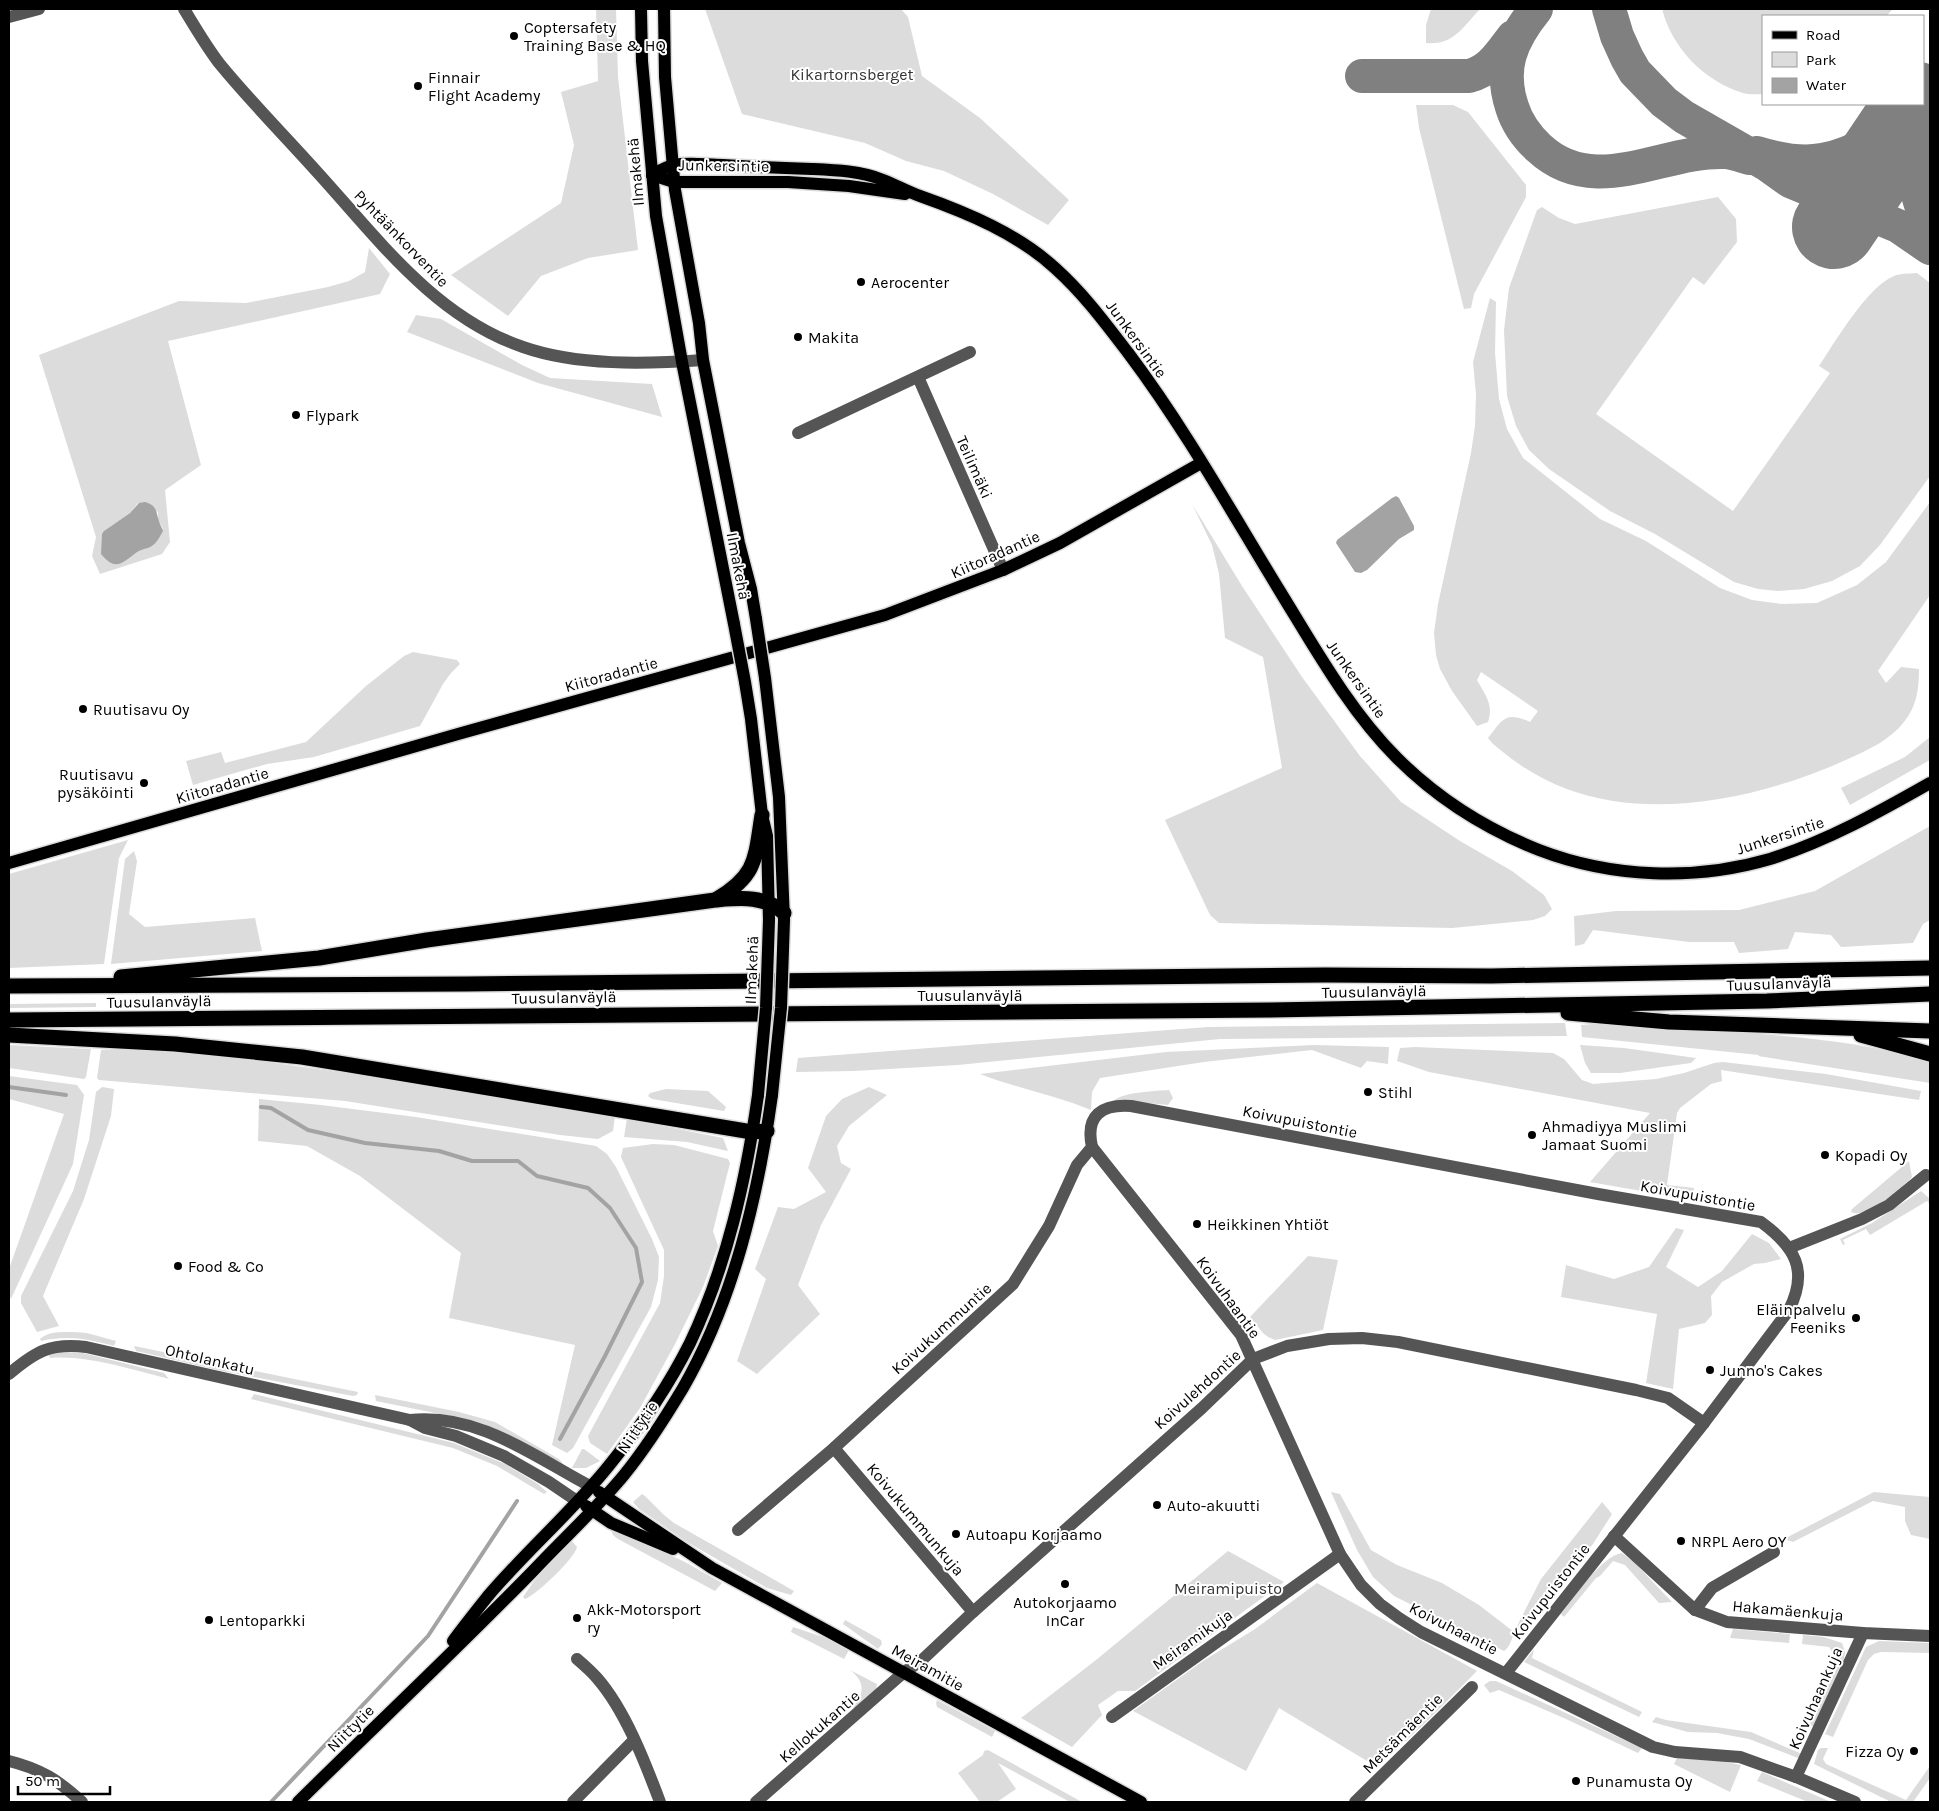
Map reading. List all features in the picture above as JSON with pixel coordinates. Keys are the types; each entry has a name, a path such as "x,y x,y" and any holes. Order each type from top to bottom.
{"highway":[{"path":"715,900 734,889 745,878 758,848 762,815"},
{"path":"28,986 319,958 427,940 747,897 777,907 784,917"},
{"name":"Tuusulanväylä","path":"9,986 468,984 1325,975 1491,976 1930,968"},
{"name":"Tuusulanväylä","path":"9,1020 1271,1010 1767,1001 1930,994"},
{"path":"1490,1006 1669,1022 1930,1032"},
{"path":"1825,1027 1930,1054"},
{"path":"9,1035 175,1044 302,1057 759,1132"}],"main road":[{"name":"Ilmakehä","path":"642,9 642,61 656,216 682,362 745,682 766,836 769,920 766,1008 758,1095 759,1132"},
{"name":"Ilmakehä","path":"664,9 665,77 674,182 699,323 703,360 756,619 779,797 784,917 781,1008 772,1096 759,1132"},
{"name":"Junkersintie","path":"652,175 672,164 842,170 881,178 914,194 944,204 989,225 1024,245 1054,266 1093,307 1145,375 1334,679 1368,724 1396,757 1431,789 1473,818 1512,839 1554,855 1592,866 1643,873 1688,873 1730,868 1768,859 1806,846 1849,827 1930,783"},
{"name":"Junkersintie","path":"652,175 674,182 788,182 849,186 880,192 914,194"},
{"name":"Kiitoradantie","path":"9,863 458,734 885,615 1003,570 1086,529 1201,463"},
{"name":"Niittytie","path":"425,1676 488,1596 578,1501 610,1464 645,1418 689,1343 719,1270 759,1132"},
{"name":"Niittytie","path":"298,1802 425,1676 495,1610 592,1510 624,1474 656,1431 704,1348 728,1284 747,1228 759,1132"},
{"name":"Meiramitie","path":"590,1486 700,1560 1141,1802"},
{"name":"Meiramitie","path":"578,1501 611,1523 700,1560"}],"street":[{"path":"9,17 39,9"},
{"name":"Pyhtäänkorventie","path":"184,9 218,62 244,92 421,285 459,314 490,333 524,347 567,357 618,362 682,362 703,360"},
{"path":"798,433 970,352"},
{"name":"Teilimäki","path":"918,377 1003,570"},
{"name":"Koivupuistontie","path":"1092,1147 1089,1134 1093,1119 1104,1108 1116,1105 1131,1106 1598,1194 1761,1222 1777,1234 1789,1248 1798,1264 1799,1282 1797,1295 1790,1310 1704,1423 1506,1673"},
{"name":"Koivuhaantie","path":"1092,1147 1241,1335 1340,1554 1361,1585 1380,1604 1429,1636 1653,1747 1675,1752 1740,1756 1831,1790 1855,1802"},
{"name":"Koivukummuntie","path":"738,1530 834,1448 1013,1284 1049,1226 1077,1165 1092,1147"},
{"path":"1789,1248 1862,1219 1889,1205 1926,1175"},
{"name":"Koivulehdontie","path":"903,1673 922,1660 1253,1359 1287,1346 1329,1339 1362,1338 1398,1342 1668,1398 1704,1423"},
{"name":"Ohtolankatu","path":"9,1374 41,1351 54,1346 86,1347 410,1420 425,1428 456,1436 504,1456 578,1501"},
{"name":"Ohtolankatu","path":"410,1420 427,1418 461,1423 483,1429 503,1437 590,1486"},
{"name":"Koivukummunkuja","path":"834,1448 973,1612"},
{"name":"Hakamäenkuja","path":"1614,1536 1694,1610 1727,1622 1863,1633 1930,1636"},
{"path":"1694,1610 1712,1588 1774,1552"},
{"name":"Meiramikuja","path":"1112,1716 1340,1554"},
{"name":"Koivuhaankuja","path":"1796,1777 1863,1633"},
{"path":"577,1659 597,1678 612,1698 634,1740 660,1802"},
{"name":"Kellokukantie","path":"756,1802 903,1673"},
{"name":"Metsämäentie","path":"1355,1802 1472,1687"},
{"path":"573,1802 634,1740"},
{"path":"9,1761 30,1766 46,1774 64,1786 82,1802"}],"green space":[{"path":"596,9 616,9 618,77 638,250 588,258 541,276 508,316 451,275 561,203 574,145 561,92 598,81"},
{"name":"Kikartornsberget","path":"705,9 901,9 908,17 922,76 980,118 1069,200 1048,225 993,194 944,171 906,161 865,143 742,114"},
{"path":"1431,9 1480,9 1457,34 1443,41 1426,43 1426,25"},
{"path":"1662,9 1893,9 1887,15 1762,15 1762,94 1743,93 1715,80 1682,50 1673,37"},
{"path":"1416,105 1453,105 1468,112 1526,185 1526,197 1474,294 1471,308 1464,309 1419,128"},
{"path":"1718,197 1736,219 1737,242 1704,285 1693,277 1596,414 1733,511 1830,373 1819,366 1852,316 1873,291 1884,282 1896,275 1902,274 1917,273 1930,283 1930,476 1880,545 1860,566 1832,581 1804,589 1778,591 1758,589 1734,582 1655,534 1610,511 1549,469 1529,450 1516,426 1507,396 1504,330 1509,288 1537,210 1542,207 1559,218 1575,224"},
{"path":"369,248 390,274 380,294 168,341 201,465 165,490 170,542 162,554 100,574 92,556 96,537 39,355 179,301 246,303 328,287 349,281 365,272","holes":["138,503 158,512 158,520 163,528 150,547 138,551 104,531 130,513"]},
{"path":"1490,298 1496,302 1495,353 1499,399 1507,429 1523,458 1600,519 1646,541 1720,588 1752,600 1781,604 1817,603 1857,585 1886,562 1930,502 1930,595 1878,671 1886,683 1901,667 1919,669 1918,690 1912,710 1904,722 1892,734 1863,752 1793,781 1733,796 1672,804 1642,804 1613,801 1595,798 1563,788 1534,773 1492,743 1488,738 1505,719 1515,717 1530,722 1538,711 1481,672 1477,680 1488,700 1490,716 1488,722 1477,726 1452,691 1440,669 1436,655 1434,633 1438,604 1471,453 1475,426 1476,394 1473,362"},
{"path":"416,315 441,319 522,365 550,378 652,384 662,417 538,383 407,332"},
{"path":"1192,504 1242,586 1302,677 1360,756 1401,802 1460,841 1512,871 1544,895 1552,909 1545,916 1533,920 1452,928 1219,923 1210,915 1165,820 1282,768 1263,657 1225,638 1219,574 1212,545"},
{"path":"413,652 457,660 460,664 443,684 420,726 314,757 267,764 193,785 186,761 221,752 225,763 306,742 366,686 404,656"},
{"path":"1930,737 1930,760 1850,805 1841,788 1905,757"},
{"path":"1930,826 1930,920 1923,924 1913,943 1841,947 1831,935 1795,932 1788,949 1739,953 1734,942 1689,942 1593,930 1584,944 1575,946 1574,916 1616,911 1739,910 1815,891"},
{"path":"128,840 119,858 104,964 9,968 9,874"},
{"path":"134,851 137,861 129,914 145,927 255,918 262,951 111,964 125,859"},
{"path":"96,1003 96,1007 9,1008 9,1004"},
{"path":"1565,1023 1567,1036 1220,1039 958,1065 854,1071 796,1072 798,1058 1208,1027"},
{"path":"1593,1024 1750,1033 1853,1044 1892,1052 1930,1063 1930,1083 1759,1055 1582,1037 1581,1025"},
{"path":"9,1045 91,1049 86,1077 84,1079 9,1068"},
{"path":"1314,1045 1389,1047 1388,1064 1367,1061 1361,1068 1312,1050 1204,1062 1100,1078 1092,1092 1091,1110 980,1074 1166,1052"},
{"path":"1580,1045 1624,1048 1696,1058 1691,1063 1620,1073 1591,1073 1585,1063"},
{"path":"1400,1048 1553,1053 1564,1059 1582,1080 1593,1084 1656,1079 1723,1062 1826,1074 1921,1091 1919,1100 1721,1070 1722,1081 1711,1084 1680,1108 1677,1113 1667,1185 1694,1188 1693,1200 1590,1182 1650,1113 1429,1072 1397,1061"},
{"path":"117,1049 216,1055 498,1094 615,1116 613,1131 598,1139 560,1135 345,1101 99,1080 97,1078 101,1050"},
{"path":"9,1076 77,1085 84,1095 73,1164 11,1299 9,1293 9,1269 64,1114 9,1099"},
{"path":"102,1087 114,1089 111,1116 84,1199 43,1296 59,1326 37,1332 21,1303 21,1296 73,1191 89,1140 96,1092"},
{"path":"869,1087 887,1095 849,1126 837,1146 841,1163 851,1169 821,1225 798,1285 820,1314 757,1374 737,1361 766,1279 755,1269 778,1207 794,1209 826,1192 808,1168 826,1116 842,1099"},
{"path":"666,1089 708,1091 726,1107 724,1111 652,1099 648,1096 650,1093"},
{"path":"1169,1090 1173,1098 1168,1105 1115,1100 1125,1095"},
{"path":"259,1099 416,1117 596,1146 607,1154 616,1167 652,1239 659,1257 658,1280 651,1307 573,1448 567,1453 552,1445 575,1345 449,1318 461,1253 360,1176 307,1146 258,1141"},
{"path":"627,1119 723,1138 728,1151 687,1142 624,1137"},
{"path":"653,1144 674,1145 728,1159 730,1163 713,1231 718,1246 703,1287 675,1344 640,1408 607,1454 590,1443 588,1436 660,1303 664,1276 664,1250 621,1157 623,1148"},
{"path":"1909,1161 1912,1177 1902,1187 1865,1212 1851,1212 1852,1209"},
{"path":"1921,1191 1930,1199 1930,1204 1927,1201 1870,1235 1866,1229 1843,1240 1845,1244 1843,1245 1840,1239 1872,1223"},
{"path":"1676,1228 1684,1230 1666,1267 1698,1287 1722,1271 1752,1234 1769,1243 1781,1259 1754,1264 1722,1282 1711,1296 1712,1315 1705,1323 1679,1329 1673,1389 1646,1383 1657,1314 1561,1297 1566,1265 1614,1279 1649,1267"},
{"path":"1308,1256 1338,1260 1323,1330 1275,1340 1268,1337 1250,1317"},
{"path":"51,1333 87,1333 116,1341 114,1346 78,1339 60,1338 41,1341 40,1339"},
{"path":"134,1346 358,1392 357,1395 353,1396 222,1371 136,1351"},
{"path":"62,1352 83,1353 164,1373 169,1379 95,1361 50,1358 49,1355"},
{"path":"254,1394 454,1443 505,1464 538,1484 547,1492 544,1494 497,1466 453,1448 251,1399"},
{"path":"375,1395 459,1412 495,1422 559,1459 563,1464 486,1425 376,1401"},
{"path":"582,1449 600,1461 586,1468 572,1468"},
{"path":"1331,1492 1340,1494 1371,1550 1397,1565 1442,1583 1479,1605 1514,1632 1541,1579 1602,1502 1612,1514 1593,1544 1524,1627 1513,1636 1504,1651 1394,1596 1373,1577 1357,1550"},
{"path":"1874,1492 1930,1497 1930,1539 1911,1535 1905,1521 1905,1507 1873,1501 1793,1542 1784,1539"},
{"path":"642,1494 674,1523 794,1591 791,1595 767,1588 687,1542 639,1509 633,1502"},
{"path":"611,1530 620,1532 685,1562 722,1583 715,1591 618,1539"},
{"path":"571,1540 577,1547 570,1559 546,1584 525,1599 523,1597 543,1568"},
{"name":"Meiramipuisto","path":"1228,1551 1284,1582 1135,1691 1118,1691 1098,1705 1102,1715 1072,1747 1021,1718 1096,1660"},
{"path":"1622,1553 1634,1562 1672,1602 1659,1603 1625,1565 1613,1561 1596,1578 1564,1617 1561,1614 1597,1569 1606,1561"},
{"path":"1317,1583 1477,1671 1422,1726 1377,1767 1279,1708 1246,1771 1133,1711 1203,1661 1255,1629"},
{"path":"845,1620 881,1640 882,1644 878,1649 843,1624"},
{"path":"793,1627 823,1637 849,1650 844,1659 791,1632"},
{"path":"1733,1629 1790,1634 1789,1643 1730,1638"},
{"path":"1803,1635 1824,1637 1842,1643 1845,1652 1843,1666 1815,1727 1809,1725 1820,1702 1817,1700 1835,1656 1829,1647 1802,1644"},
{"path":"1879,1641 1930,1643 1930,1653 1881,1652 1874,1654 1868,1660 1833,1737 1825,1734 1866,1647"},
{"path":"1534,1649 1532,1658 1642,1712 1639,1717 1524,1662"},
{"path":"850,1670 877,1684 876,1690 856,1710 853,1707 860,1697 862,1688 855,1674"},
{"path":"1490,1681 1496,1681 1642,1748 1638,1753 1499,1690 1490,1693 1484,1685"},
{"path":"937,1700 995,1731 992,1737 937,1707"},
{"path":"1656,1717 1751,1732 1802,1754 1798,1758 1749,1739 1717,1733 1688,1732 1652,1722"},
{"path":"1828,1748 1823,1759 1826,1764 1906,1800 1930,1766 1930,1778 1913,1802 1891,1802 1814,1764 1818,1750"},
{"path":"988,1750 1082,1802 1070,1802 998,1763 1016,1789 997,1802 980,1802 958,1773 983,1755 984,1751"},
{"path":"1677,1758 1721,1761 1741,1765 1730,1792 1674,1764"},
{"path":"1762,1772 1831,1802 1808,1802 1757,1781"}],"water":[{"path":"1396,496 1399,498 1414,526 1414,530 1399,539 1367,570 1361,573 1355,572 1336,543 1337,540"},
{"path":"139,503 151,504 156,510 163,531 157,541 119,564 106,560 101,554 102,534 104,531 130,513"}],"waterway":[{"path":"9,1087 66,1095"},
{"path":"261,1107 271,1108 308,1130 365,1143 439,1151 472,1161 518,1161 537,1176 588,1188 610,1208 636,1248 642,1282 560,1439"},
{"path":"271,1802 428,1636 517,1501"}],"taxiway":[{"path":"1536,9 1514,43 1507,67 1507,80 1508,93 1517,119 1539,148 1561,163 1583,170 1606,171 1630,168 1702,153 1726,152 1749,158"},
{"path":"1609,9 1617,36 1635,72 1664,102 1684,117 1766,164 1790,181 1898,226 1930,248"},
{"path":"1362,76 1469,76 1489,66 1513,37"},
{"path":"1928,94 1918,127 1914,160 1917,192 1922,209 1930,225"},
{"path":"1757,153 1798,161 1822,160 1848,153 1884,132 1912,105"}],"runway":[{"path":"1834,227 1916,105"}],"place":[{"name":"Coptersafety Training Base & HQ","path":"514,36"},
{"name":"Finnair Flight Academy","path":"418,86"},
{"name":"Aerocenter","path":"861,282"},
{"name":"Makita","path":"798,337"},
{"name":"Flypark","path":"296,415"},
{"name":"Ruutisavu Oy","path":"83,709"},
{"name":"Ruutisavu pysäköinti","path":"144,783"},
{"name":"Stihl","path":"1368,1092"},
{"name":"Ahmadiyya Muslimi Jamaat Suomi","path":"1532,1135"},
{"name":"Kopadi Oy","path":"1825,1155"},
{"name":"Heikkinen Yhtiöt","path":"1197,1224"},
{"name":"Food & Co","path":"178,1266"},
{"name":"Eläinpalvelu Feeniks","path":"1856,1318"},
{"name":"Junno's Cakes","path":"1710,1370"},
{"name":"Auto-akuutti","path":"1157,1505"},
{"name":"Autoapu Korjaamo","path":"956,1534"},
{"name":"NRPL Aero OY","path":"1681,1541"},
{"name":"Autokorjaamo InCar","path":"1065,1584"},
{"name":"Akk-Motorsport ry","path":"577,1618"},
{"name":"Lentoparkki","path":"209,1620"},
{"name":"Fizza Oy","path":"1914,1751"},
{"name":"Punamusta Oy","path":"1576,1781"}]}
